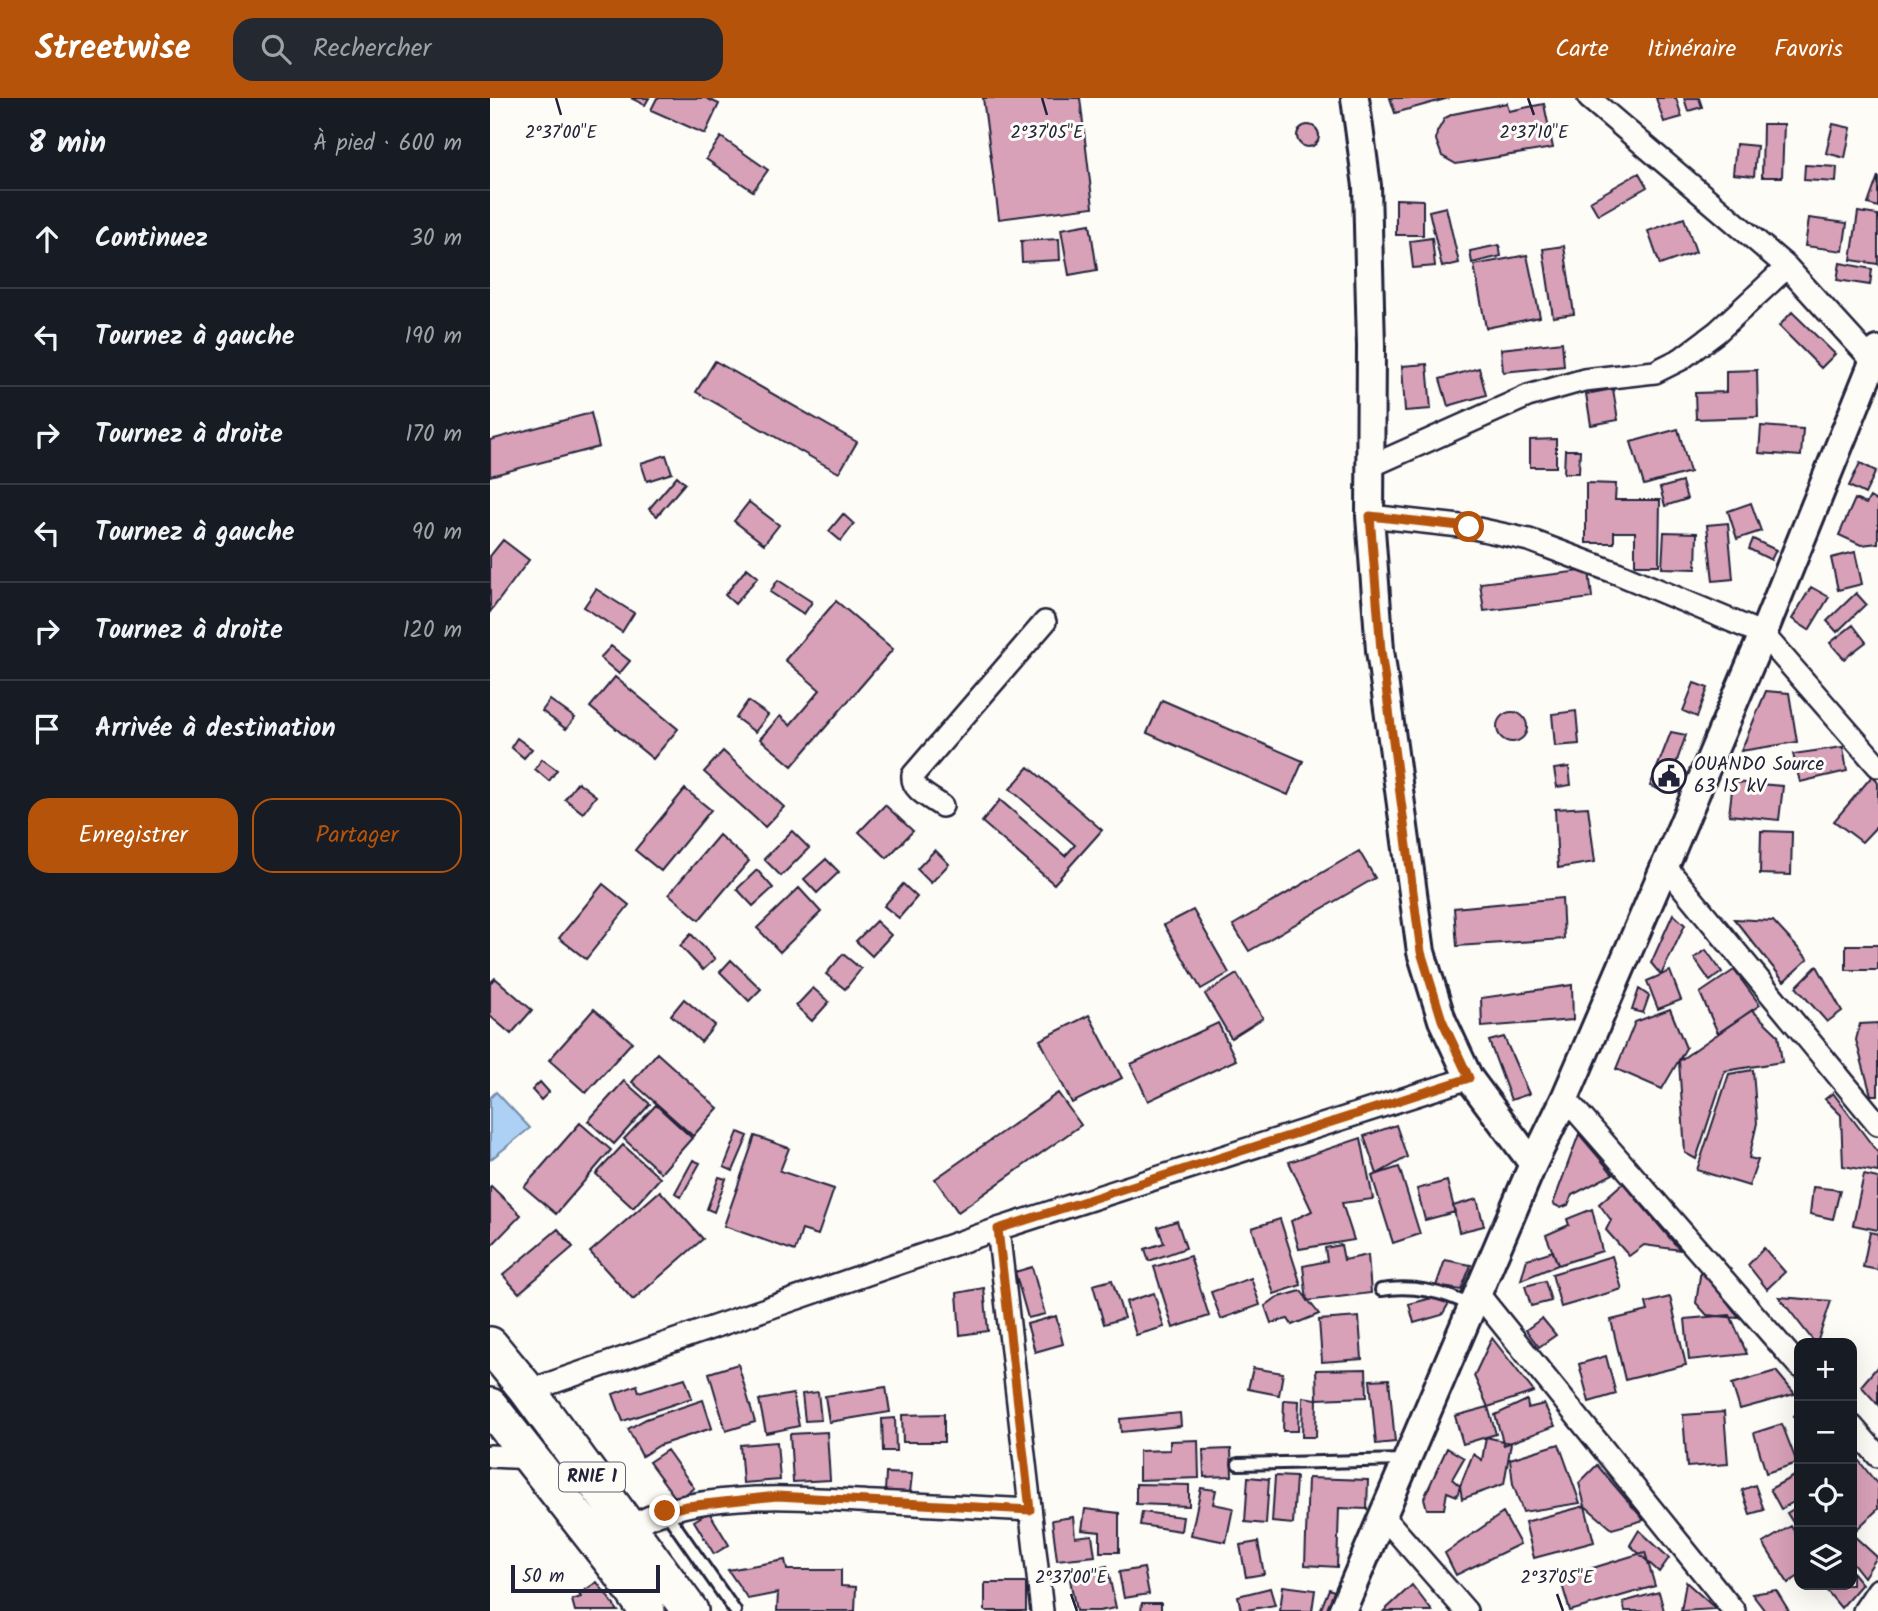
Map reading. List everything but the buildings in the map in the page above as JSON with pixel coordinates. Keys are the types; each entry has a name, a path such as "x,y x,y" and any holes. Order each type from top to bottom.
{"highway":[{"name":"RNIE 1","path":"490,1345 528,1391 690,1611"},
{"name":"RNIE 1","path":"490,1406 621,1573 647,1611"}],"street":[{"path":"1354,98 1367,187 1371,346 1370,516 1381,650 1421,952 1442,1020 1469,1078 1534,1164"},
{"path":"1342,1611 1665,866 1876,359 1787,267 1589,98"},
{"path":"1369,467 1528,396 1584,380 1655,372 1681,359 1717,332 1787,267"},
{"path":"1370,516 1469,527 1529,540 1618,573 1763,634 1878,766"},
{"path":"942,806 914,787 913,775 1045,622"},
{"path":"1665,866 1878,1124"},
{"path":"528,1391 998,1229 1469,1078"},
{"path":"1566,1098 1794,1360"},
{"path":"998,1229 1042,1611"},
{"path":"1476,1301 1734,1611"},
{"path":"1857,1432 1878,1456"},
{"path":"490,1455 531,1458"},
{"path":"630,1527 647,1517 687,1506 777,1496 1030,1510"},
{"path":"1383,1516 1466,1611"},
{"path":"1864,1611 1878,1590"}],"lane":[{"path":"1381,1290 1401,1287 1476,1301"},
{"path":"1238,1464 1407,1460"},
{"path":"665,1511 735,1611"}],"water":[{"path":"496,1092 530,1128 490,1160 490,1098"}],"place":[{"name":"OUANDO Source 63 15 kV","path":"1669,776"}],"route":[{"path":"665,1511 777,1496 1030,1510 998,1229 1469,1078 1442,1020 1421,952 1381,650 1370,516 1469,527"}]}
